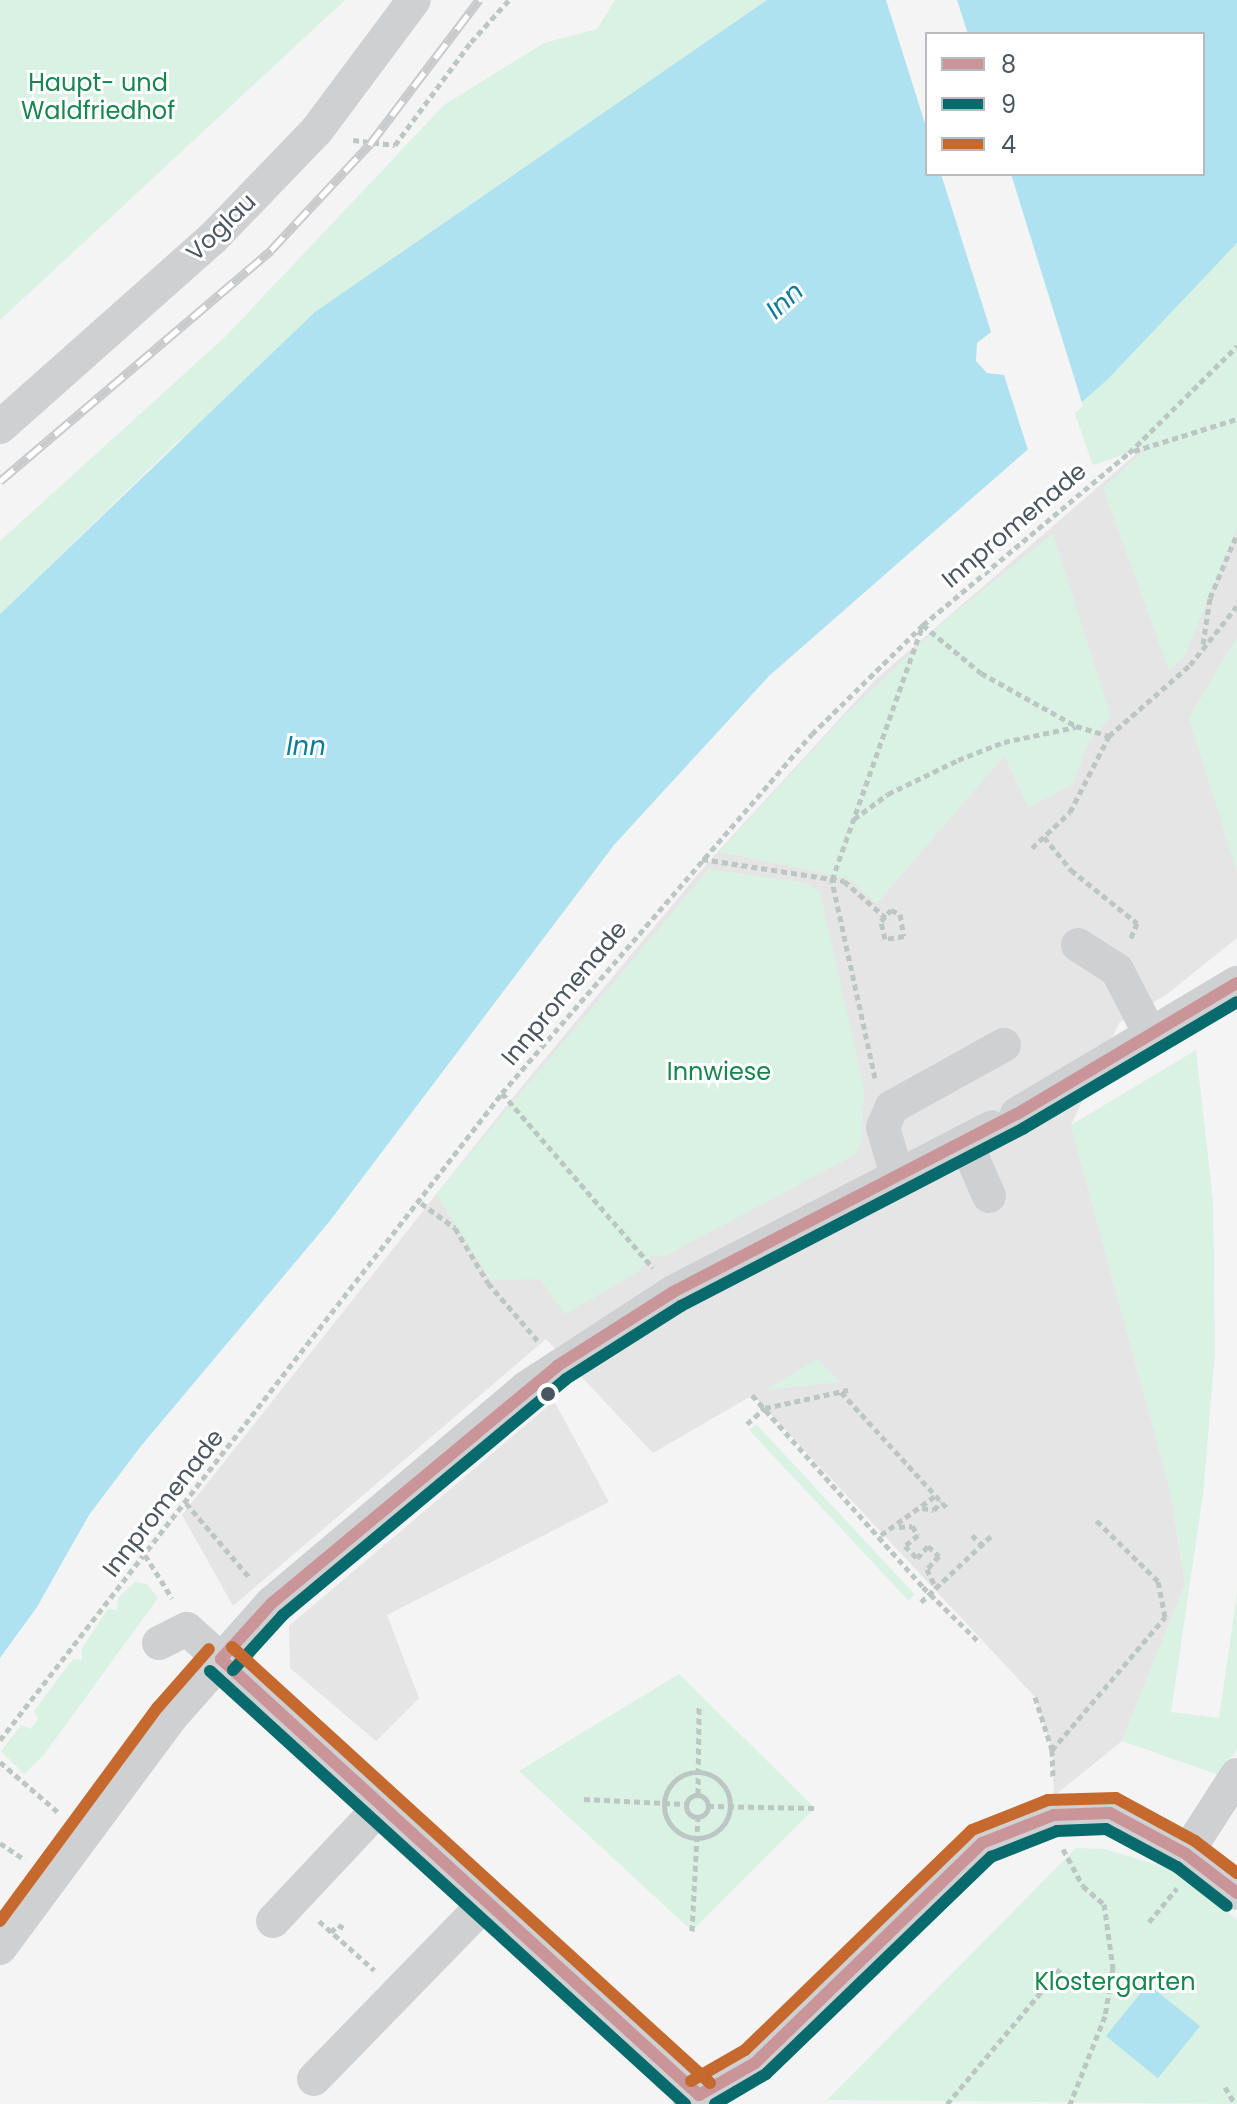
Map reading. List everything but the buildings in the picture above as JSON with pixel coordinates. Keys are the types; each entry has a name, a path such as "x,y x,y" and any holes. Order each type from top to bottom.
{"street":[{"name":"Voglau","path":"0,427 213,238 317,130 414,0"},
{"path":"1078,945 1117,970 1150,1034"},
{"path":"0,1948 171,1717 272,1603 557,1366 673,1292 898,1179 1237,983"},
{"path":"898,1179 884,1118 901,1099 1004,1045"},
{"path":"989,1196 991,1127"},
{"path":"173,1636 221,1659 489,1899 700,2101 755,2063 982,1843 1054,1815 1110,1813 1192,1858 1237,1893"},
{"path":"1192,1858 1232,1791"},
{"path":"283,1910 384,1803"},
{"path":"314,2079 489,1899"}],"path":[{"path":"370,144 395,145 471,42 509,0"},
{"name":"Innpromenade","path":"0,1740 421,1203 502,1093 701,859 812,734 923,625 1129,453 1237,346"},
{"path":"1129,453 1237,419"},
{"path":"1202,645 1210,598 1237,534"},
{"path":"1032,848 1070,812 1109,736 1190,665 1202,645 1237,606"},
{"path":"884,1118 832,880 923,625 981,673 1076,726 1109,736"},
{"path":"853,820 888,794 958,760 1004,742 1076,726"},
{"path":"1044,837 1071,870 1137,923 1117,970"},
{"path":"701,859 844,881 885,917 885,939 904,936 900,914 891,910 885,917"},
{"path":"502,1093 673,1292"},
{"path":"421,1203 455,1228 488,1283 557,1366"},
{"path":"747,1424 765,1408 844,1391 947,1508"},
{"path":"752,1395 934,1589 980,1643"},
{"path":"881,1535 899,1527 935,1496"},
{"path":"920,1508 934,1510 941,1502"},
{"path":"186,1503 272,1603"},
{"path":"1052,1750 1165,1617 1158,1581 1096,1520"},
{"path":"899,1527 912,1526 918,1535 905,1546 917,1558 928,1546 939,1556 927,1569 934,1589"},
{"path":"972,1535 982,1545"},
{"path":"921,1602 991,1536"},
{"path":"145,1555 164,1579 173,1636"},
{"path":"1035,1697 1052,1750 1052,1766"},
{"path":"699,1706 698,1794 708,1806 815,1808"},
{"path":"0,1762 30,1788"},
{"path":"698,1771 716,1777 727,1789 731,1807 724,1825 697,1839 680,1834 667,1820 663,1803 668,1787 682,1775 698,1771"},
{"path":"584,1799 685,1804 698,1794"},
{"path":"685,1804 687,1812 698,1817"},
{"path":"692,1931 698,1817 708,1806"},
{"path":"1149,1922 1192,1858"},
{"path":"1070,2104 1105,2016 1113,1968 1104,1904 1083,1886"},
{"path":"283,1910 331,1932 398,1992"},
{"path":"331,1932 338,1925 346,1929"},
{"path":"947,2104 1061,1968"},
{"path":"1225,2087 1235,2104"}],"shaded area":[{"path":"1237,352 1237,938 1166,995 1119,1023 1071,1125 1171,1493 1185,1585 1122,1741 1054,1796 1052,1750 1035,1697 753,1395 653,1453 546,1339 233,1606 182,1515 519,1090 703,868 875,680 1166,428"},
{"path":"554,1401 609,1502 387,1615 419,1698 376,1741 290,1668 289,1626"}],"green space":[{"name":"Haupt- und Waldfriedhof","path":"0,0 345,0 0,320"},
{"path":"615,0 767,0 650,83 176,443 0,614 0,541 226,336 444,105 544,43 597,29"},
{"path":"1237,243 1237,528 1184,657 1169,670 1103,488 1149,446 1093,465 1073,409"},
{"path":"1053,534 1111,717 1089,741 1073,784 1029,807 1004,756 877,903 848,878 719,852 846,714 948,618"},
{"path":"1237,637 1237,872 1189,718"},
{"name":"Innwiese","path":"709,869 806,883 820,891 864,1088 862,1141 854,1155 663,1257 652,1255 638,1272 565,1314 540,1279 491,1280 436,1194"},
{"path":"1196,1050 1213,1201 1215,1351 1203,1494 1171,1712 1219,1718 1237,1594 1237,1750 1219,1775 1122,1741 1185,1585 1171,1493 1071,1125"},
{"path":"817,1359 840,1382 766,1390"},
{"path":"756,1424 915,1594 908,1601 749,1430"},
{"path":"135,1582 147,1584 158,1598 43,1756 24,1774 1,1751 21,1725 31,1729 38,1719 34,1711 73,1659 82,1660 82,1648 108,1609 117,1610 118,1598"},
{"path":"679,1674 815,1808 692,1931 519,1771"},
{"name":"Klostergarten","path":"1076,1848 1105,1849 1177,1871 1237,1920 1237,2104 827,2100"}],"water":[{"name":"Inn","path":"767,0 1237,0 1237,243 1107,380 769,676 614,845 329,1222 141,1446 89,1515 37,1607 0,1658 0,614 315,312"},
{"path":"1148,1984 1200,2026 1158,2078 1106,2036"}],"pier":[{"path":"886,0 957,0 967,32 925,32 925,124"},
{"path":"942,176 1012,176 1083,406 1029,453 1004,375 987,373 976,361 977,343 991,332"}],"railway":[{"path":"0,481 271,250 370,144 479,0"}],"transit line":[{"name":"8","path":"221,1659 272,1603 557,1366 673,1292 1017,1114 1237,983"},
{"name":"9","path":"233,1670 283,1615 566,1379 681,1306 1024,1128 1237,1002"},
{"name":"4","path":"232,1647 710,2083"},
{"name":"4","path":"0,1921 158,1707 209,1649"},
{"name":"8","path":"221,1659 699,2095"},
{"name":"9","path":"210,1671 685,2104"},
{"name":"4","path":"691,2081 745,2050 972,1830 1048,1800 1116,1798 1195,1841 1237,1873"},
{"name":"8","path":"699,2095 755,2063 982,1843 1054,1815 1110,1813 1186,1854 1237,1893"},
{"name":"9","path":"715,2104 766,2074 991,1857 1057,1831 1106,1829 1177,1867 1227,1906"}]}
